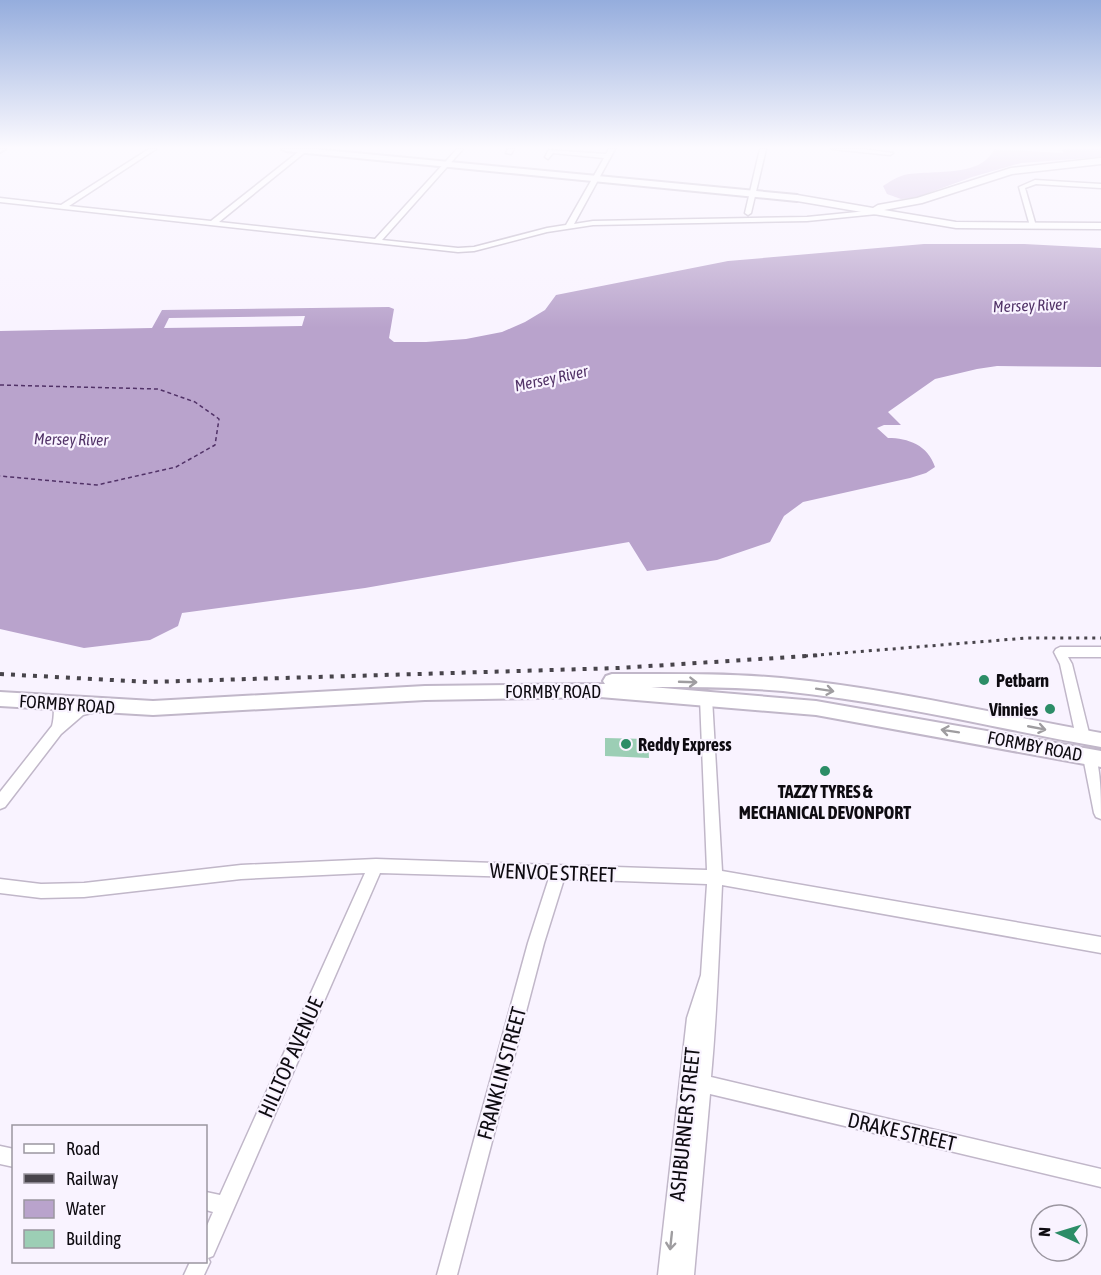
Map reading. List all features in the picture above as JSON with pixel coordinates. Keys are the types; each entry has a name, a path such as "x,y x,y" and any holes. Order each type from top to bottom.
{"highway":[{"path":"876,208 943,220"},
{"path":"925,208 924,211 931,218 983,226"},
{"path":"880,209 944,224 1101,226"}],"main road":[{"name":"FORMBY ROAD","path":"0,690 73,697 164,699 542,682 717,682 803,687 937,709 1092,739"},
{"path":"717,682 756,690 761,694 763,702"},
{"name":"FORMBY ROAD","path":"0,699 98,706 163,707 435,693 560,690 763,702 816,708 1095,758"},
{"path":"1092,739 1095,758"}],"street":[{"path":"76,208 467,250 569,226 620,220 822,218 880,209"},
{"path":"213,223 231,208"},
{"path":"377,241 405,208"},
{"path":"569,226 579,208"},
{"path":"748,213 749,208"},
{"path":"1028,208 1033,226"},
{"path":"1092,739 1060,652 1101,652"},
{"name":"ASHBURNER STREET","path":"684,1275 710,999 709,976 716,878 706,698"},
{"path":"53,736 61,722 60,704"},
{"path":"0,803 53,736 75,713 98,706"},
{"path":"1095,758 1101,813"},
{"name":"WENVOE STREET","path":"0,886 41,891 84,890 241,872 376,866 716,878 1101,945"},
{"name":"HILLTOP AVENUE","path":"207,1244 215,1203 376,866"},
{"name":"FRANKLIN STREET","path":"447,1275 536,943 559,872"},
{"name":"ASHBURNER STREET","path":"668,1275 695,1018 699,998 709,976"},
{"name":"DRAKE STREET","path":"703,1084 1101,1178"}],"water":[{"name":"Mersey River","path":"924,244 1024,244 1101,248 1101,367 997,366 935,379 888,412 901,425 884,425 877,428 888,438 910,441 922,448 928,453 935,467 926,473 910,478 803,502 784,516 770,542 717,560 647,571 629,542 365,588 182,613 178,626 150,640 84,648 0,629 0,331 152,328 162,310 389,307 394,309 389,338 394,342 466,339 502,332 525,322 545,310 556,295 728,261"}],"pier":[{"path":"305,316 302,326 164,328 169,318"}],"building":[{"name":"Reddy Express","path":"605,738 648,739 649,758 605,756"}],"ferry route":[{"path":"0,385 158,389 195,402 219,419 215,445 176,467 97,485 0,476"}],"railway":[{"path":"805,656 1027,638 1101,638"},
{"path":"0,674 149,682 619,668 823,655"}],"place":[{"name":"Petbarn","path":"984,680"},
{"name":"Vinnies","path":"1050,709"},
{"name":"Reddy Express","path":"626,744"},
{"name":"TAZZY TYRES & MECHANICAL DEVONPORT","path":"825,771"}]}
